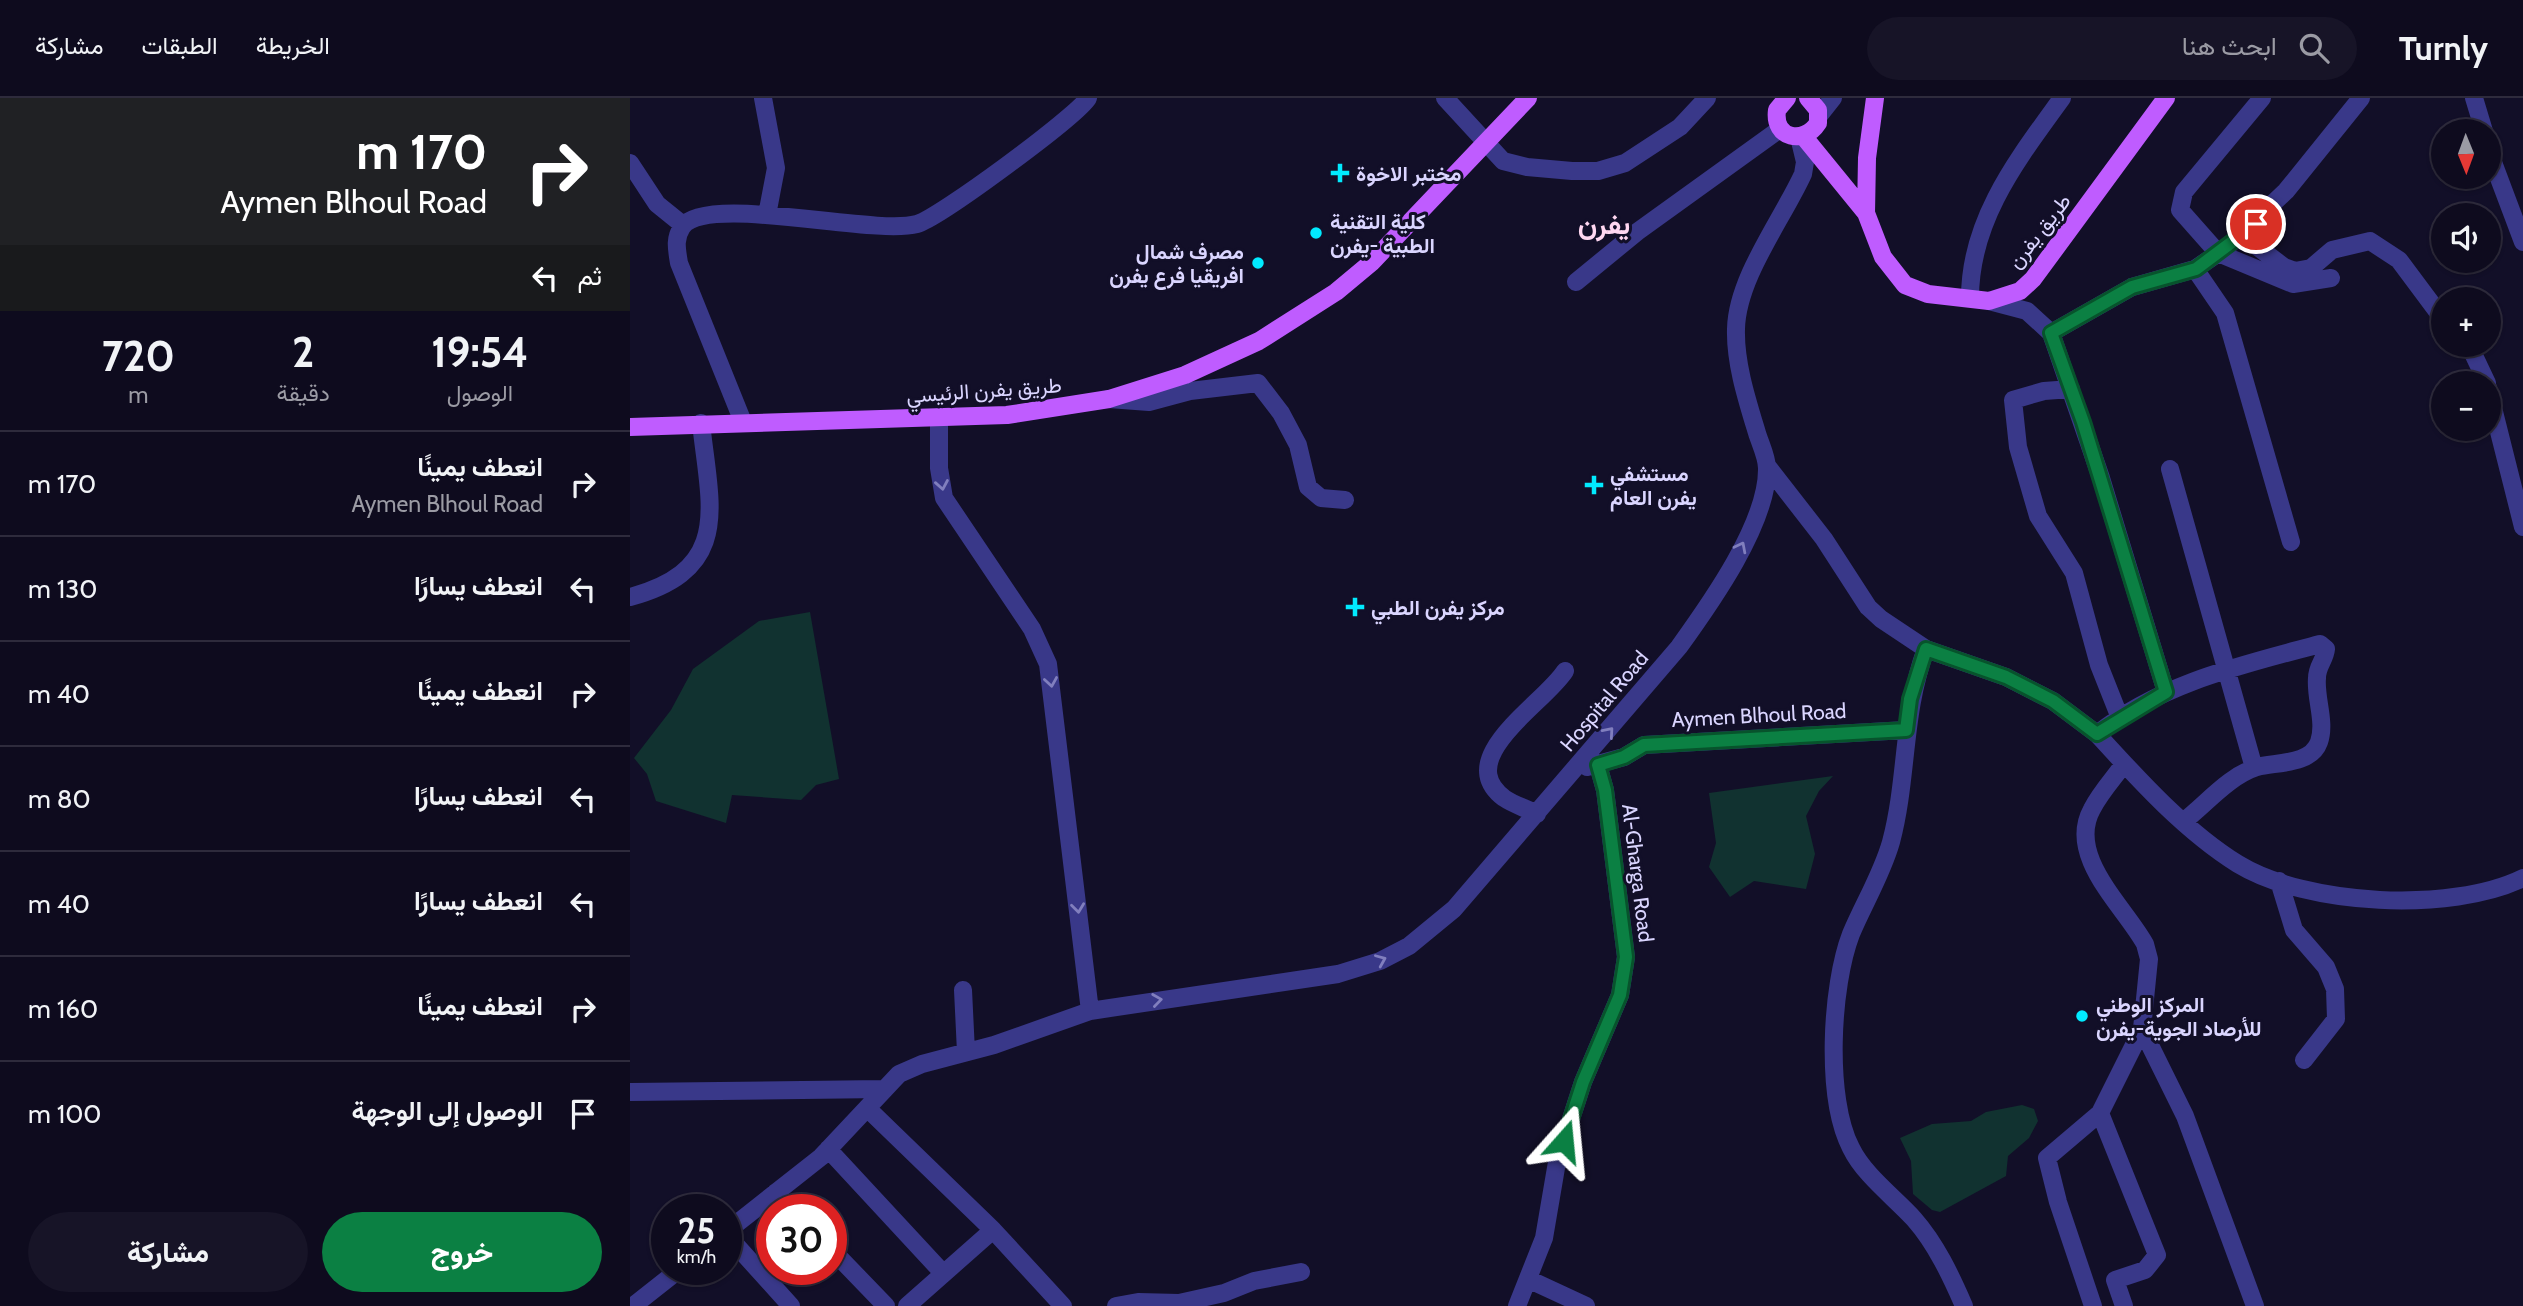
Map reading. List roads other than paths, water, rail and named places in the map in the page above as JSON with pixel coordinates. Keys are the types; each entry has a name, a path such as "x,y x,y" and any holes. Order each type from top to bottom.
{"main road":[{"name":"طريق يفرن الرئيسي","path":"630,427 1007,415 1110,400 1220,360 1297,319 1336,292 1372,262 1528,98"},
{"path":"1763,98 1778,123 1801,137 1818,120"},
{"path":"1778,123 1780,104 1787,98"},
{"path":"1808,98 1815,105 1837,176"},
{"path":"1866,213 1867,158 1875,98"},
{"name":"طريق يفرن","path":"1801,137 1866,213 1883,257 1905,285 1928,294 1989,301 2020,291 2033,279 2166,98"}],"street":[{"path":"763,98 776,168 767,215"},
{"path":"743,422 679,263 676,242 683,225 701,216 767,215 891,228 927,221 984,182 1088,98"},
{"path":"1446,98 1503,161 1527,167 1598,171 1625,163 1654,146 1680,127 1707,98"},
{"path":"1818,120 1833,98"},
{"path":"1970,298 1970,269 1976,244 1990,209 2007,174 2062,98"},
{"path":"2262,98 2184,192 2180,210 2218,253 2293,284 2331,278"},
{"path":"2051,333 2132,287 2196,269 2242,235 2286,191 2361,98"},
{"path":"2474,98 2480,119"},
{"path":"1576,282 1778,123"},
{"name":"Hospital Road","path":"742,1220 828,1149 899,1074 922,1064 1090,1011 1317,978 1380,961 1409,946 1454,909 1647,687 1712,601 1756,517 1768,467 1742,375 1735,328 1739,303 1756,264 1803,174 1805,162 1801,137"},
{"path":"630,163 657,204 683,225"},
{"path":"2501,175 2517,207 2523,242"},
{"path":"2242,235 2284,267 2295,271 2311,268 2332,250 2370,241 2399,260 2431,303"},
{"path":"2196,269 2225,313 2291,542"},
{"path":"1989,301 2027,311 2051,333 2166,692"},
{"path":"1110,400 1149,402 1202,388 1258,383 1288,424 1312,493 1330,501 1345,500"},
{"path":"2071,389 2044,391 2013,400 2018,447 2038,516 2074,573 2099,665 2120,718"},
{"path":"939,417 939,468 944,498 1032,629 1048,664 1090,1011"},
{"path":"630,597 665,586 689,569 708,537 709,507 701,423"},
{"path":"2501,438 2523,527"},
{"path":"1768,467 1824,539 1868,607 1907,638 1926,649 2006,677 2053,701 2097,734 2124,764 2184,821 2240,865 2279,881 2329,894 2391,901 2477,895 2523,878"},
{"path":"2170,469 2254,768"},
{"path":"2097,734 2166,692 2228,668 2320,644 2326,649 2317,673 2320,727 2315,749 2297,759 2254,768 2228,783 2184,821"},
{"path":"1926,649 1910,699 1891,841 1842,961 1836,1024 1836,1084 1841,1123 1851,1150 1917,1223 1950,1272 1964,1306"},
{"path":"1538,814 1504,798 1492,785 1487,768 1489,756 1520,717 1548,693 1565,671"},
{"name":"Aymen Blhoul Road","path":"1577,769 1624,757 1644,745 1906,730"},
{"path":"2093,1306 2057,1202 2047,1158 2100,1113 2142,1029 2149,959 2145,944 2105,884 2086,846 2085,827 2091,810 2124,764"},
{"name":"Al-Gharga Road","path":"1517,1306 1530,1280 1544,1238 1557,1162 1583,1082 1620,995 1626,957 1605,790 1598,765"},
{"path":"2279,881 2294,930 2326,967 2336,989 2336,1019 2304,1060"},
{"path":"963,990 966,1052"},
{"path":"2142,1029 2185,1115 2255,1306"},
{"path":"630,1092 883,1089"},
{"path":"867,1108 993,1230 1063,1306"},
{"path":"2100,1113 2157,1255 2145,1270 2115,1280 2124,1306"},
{"path":"828,1149 943,1273"},
{"path":"907,1306 993,1230"},
{"path":"742,1251 791,1306"},
{"path":"847,1266 886,1306"},
{"path":"1116,1306 1138,1302 1179,1303 1224,1293 1254,1281 1301,1272"},
{"path":"1530,1280 1586,1306"},
{"path":"632,1306 659,1285"}],"place":[{"name":"مختبر الاخوة","path":"1340,173"},
{"name":"كلية التقنية الطبية -يفرن","path":"1316,233"},
{"name":"مصرف شمال افريقيا فرع يفرن","path":"1258,263"},
{"name":"مستشفي يفرن العام","path":"1594,485"},
{"name":"مركز يفرن الطبي","path":"1355,607"},
{"name":"المركز الوطني للأرصاد الجوية-يفرن","path":"2082,1016"}],"district":[{"name":"يفرن","path":"1604,224"}]}
